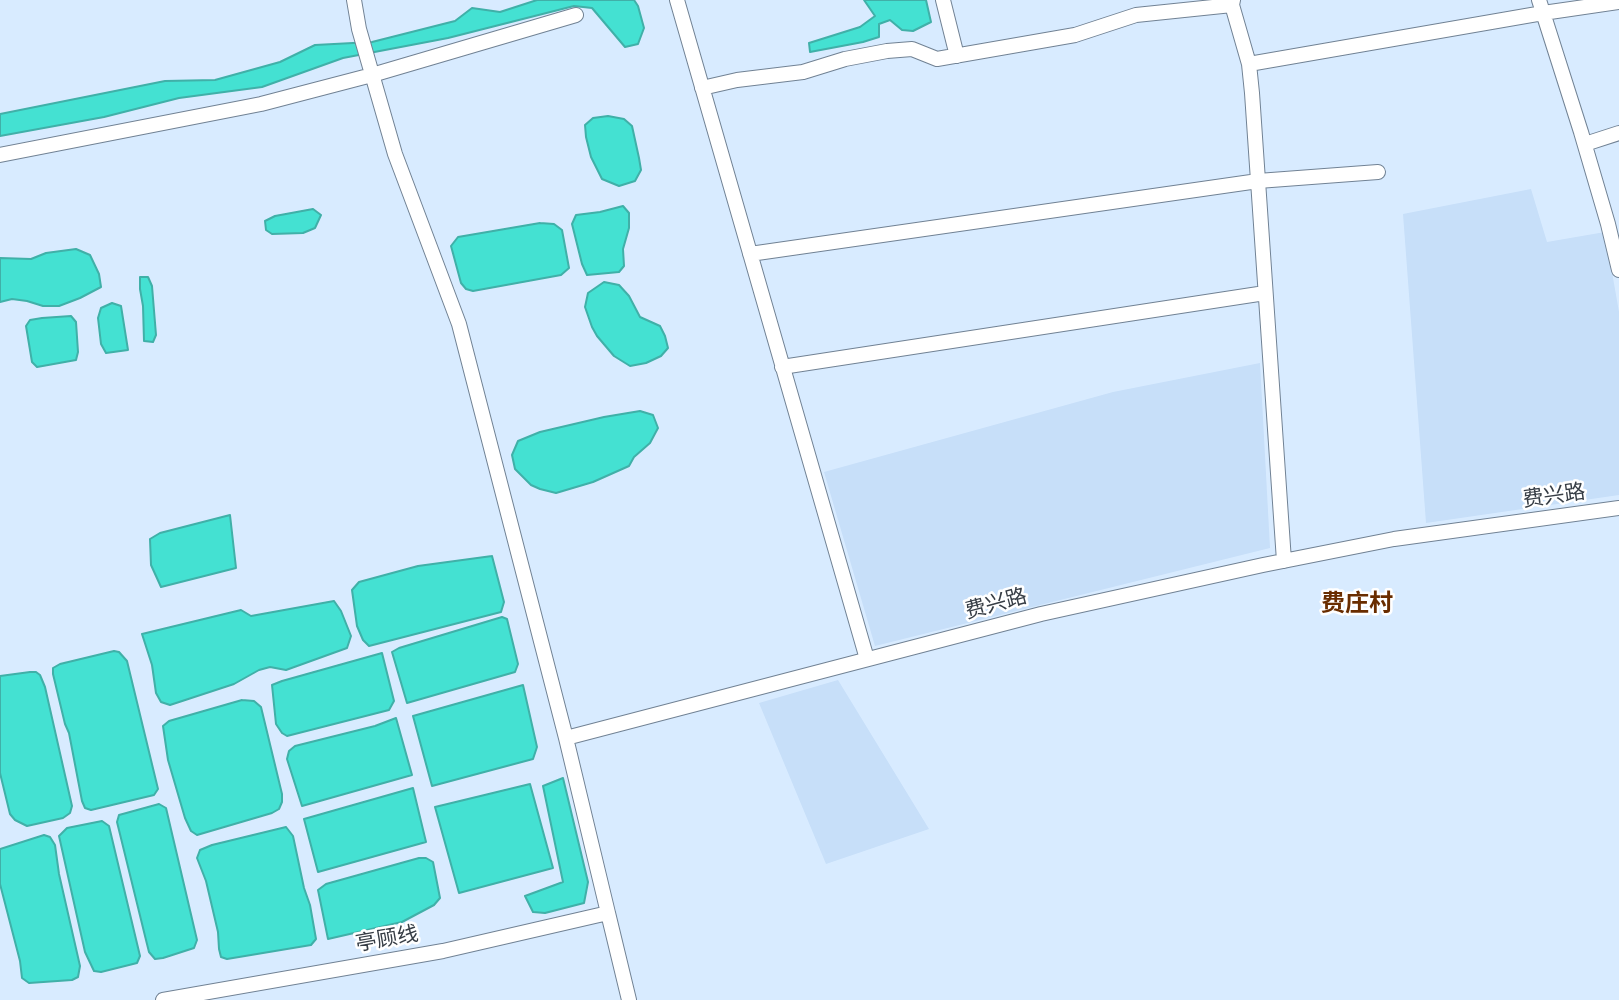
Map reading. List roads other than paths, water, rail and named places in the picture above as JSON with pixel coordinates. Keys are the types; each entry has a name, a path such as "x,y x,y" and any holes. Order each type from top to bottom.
{"street":[{"path":"354,0 359,29 395,154 459,324 566,737 629,1000"},
{"path":"677,0 867,659"},
{"path":"943,0 957,56"},
{"path":"1250,64 1541,6 1619,2"},
{"path":"702,88 737,80 803,72 887,51 912,49 937,59 957,56 1075,35 1136,15 1232,3 1250,64 1284,561"},
{"path":"1541,6 1608,224 1619,270"},
{"path":"0,155 261,104 576,15"},
{"path":"1584,144 1619,133"},
{"path":"750,254 1258,181 1378,172"},
{"path":"782,367 1265,293"},
{"name":"费兴路","path":"566,737 1041,614 1284,561 1394,539 1619,508"},
{"name":"亭顾线","path":"163,1000 443,951 609,917"}],"district":[{"name":"费庄村","path":"1357,604"}]}
